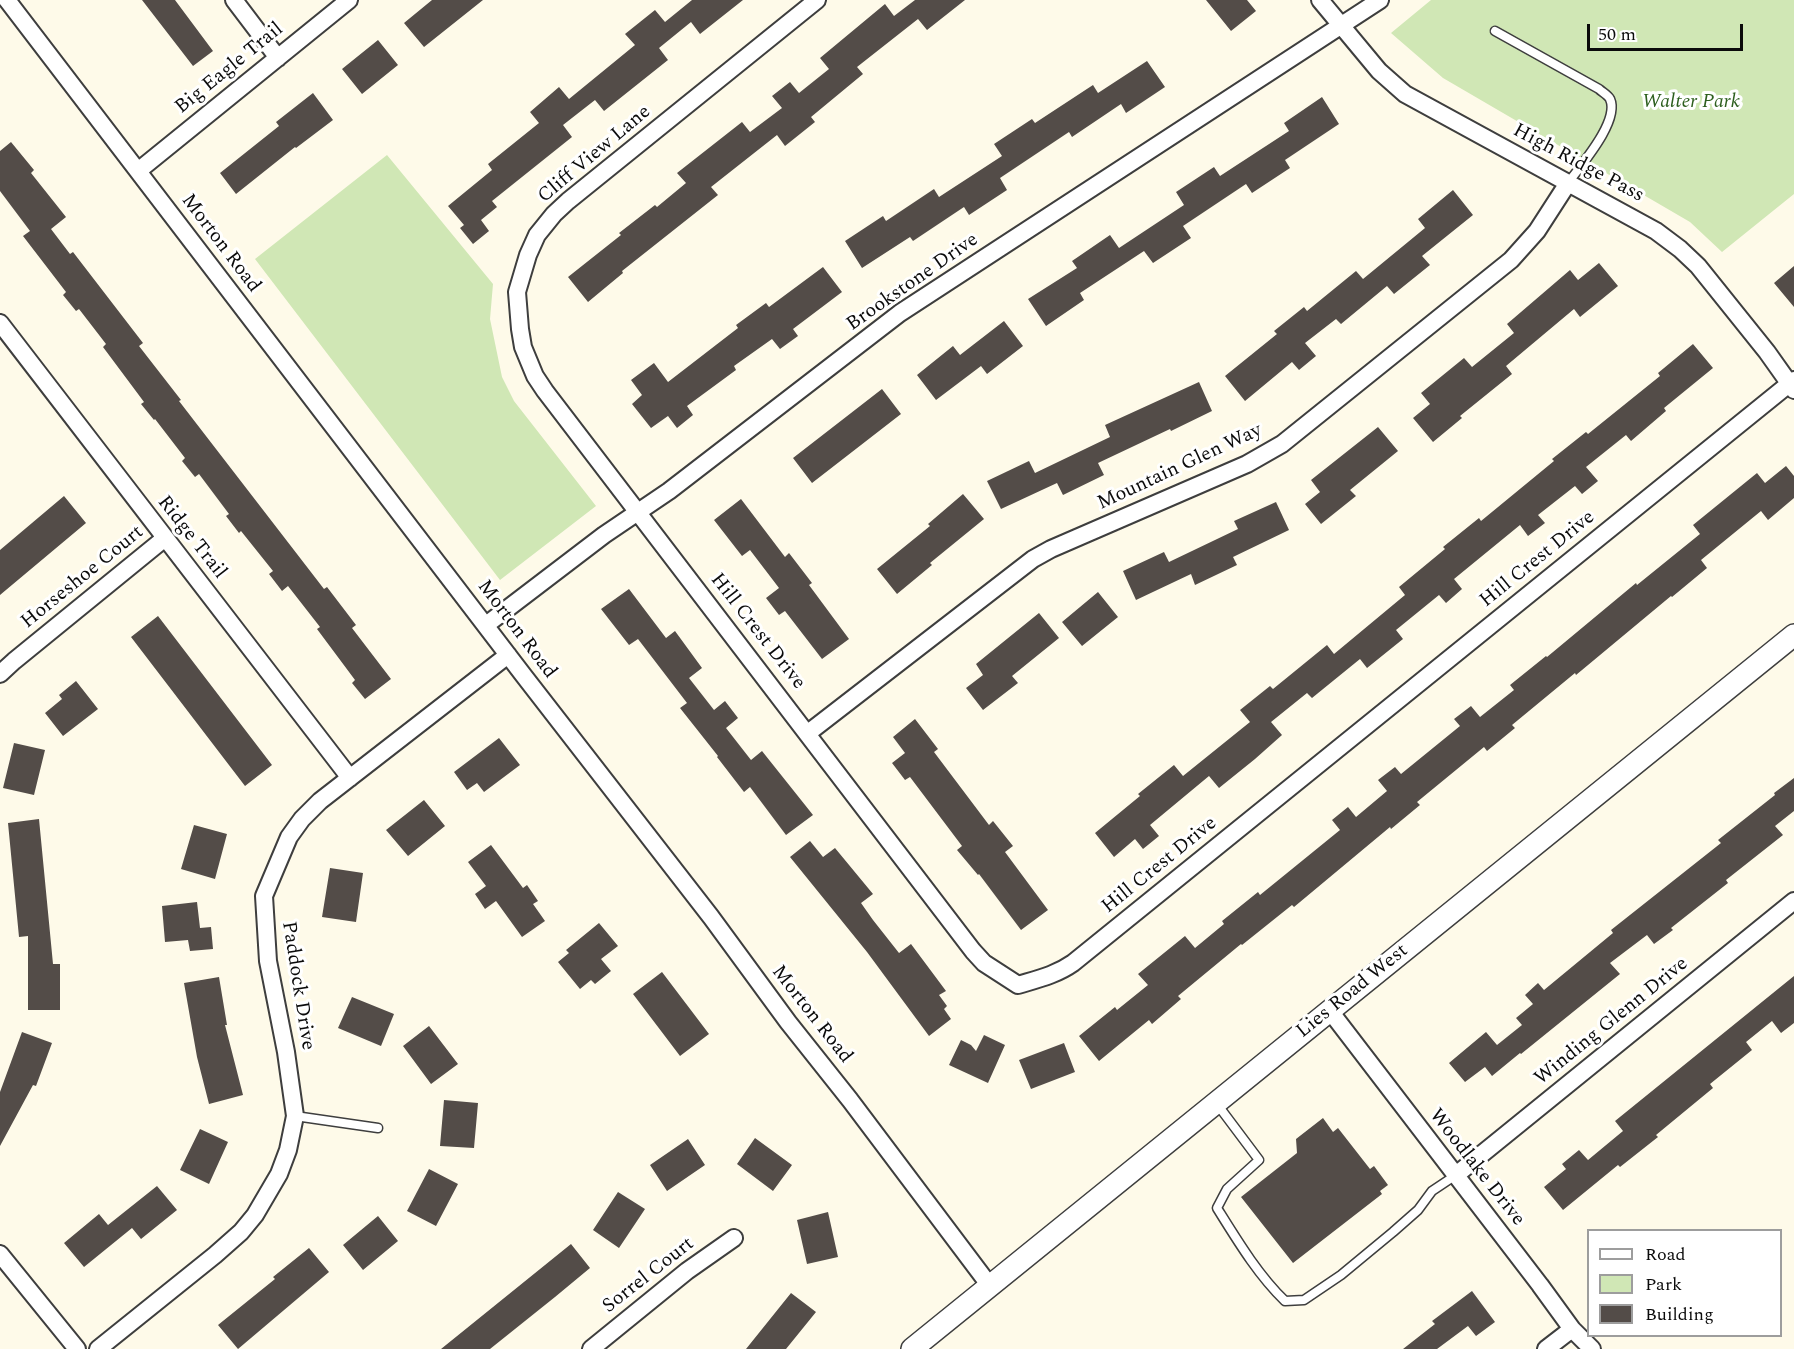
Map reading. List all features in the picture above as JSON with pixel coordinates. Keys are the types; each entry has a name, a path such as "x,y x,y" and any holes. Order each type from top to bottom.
{"street":[{"name":"Morton Road","path":"7,0 711,917 990,1286"},
{"path":"234,0 278,58"},
{"name":"Big Eagle Trail","path":"138,171 349,0"},
{"name":"Cliff View Lane","path":"638,512 545,391 529,362 520,329 517,292 528,255 537,235 568,201 817,0"},
{"name":"High Ridge Pass","path":"1320,0 1379,71 1405,94 1656,231 1680,249 1698,266 1792,384"},
{"name":"Brookstone Drive","path":"486,625 604,535 669,490 900,313 1380,0"},
{"name":"Mountain Glen Way","path":"808,733 1033,559 1051,549 1247,464 1282,444 1511,260 1537,231 1568,183"},
{"name":"Ridge Trail","path":"0,323 350,778"},
{"name":"Hill Crest Drive","path":"638,512 973,951 984,963 1018,985 1048,977 1073,963 1792,384"},
{"name":"Horseshoe Court","path":"0,674 165,538"},
{"name":"Lies Road West","path":"912,1349 1794,635"},
{"name":"Paddock Drive","path":"98,1349 241,1232 255,1215 279,1174 288,1150 294,1116 286,1052 268,961 264,896 289,837 302,819 320,801 508,655"},
{"name":"Winding Glenn Drive","path":"1456,1175 1794,901"},
{"name":"Woodlake Drive","path":"1329,1011 1572,1329 1592,1349"},
{"name":"Sorrel Court","path":"591,1349 687,1271 734,1238"},
{"path":"0,1254 77,1349"},
{"path":"1546,1349 1572,1329"}],"lane":[{"path":"1495,31 1599,89 1609,98 1611,108 1606,128 1568,183"},
{"path":"1217,1103 1259,1160 1227,1189 1217,1208 1273,1290 1286,1301 1304,1300 1341,1275 1418,1210 1432,1191 1456,1175"},
{"path":"294,1116 378,1128"}],"green space":[{"name":"Walter Park","path":"1431,0 1794,0 1794,194 1722,252 1690,222 1443,78 1391,33"},
{"path":"387,155 493,284 490,319 502,377 514,401 596,506 500,580 255,259"}],"building":[{"path":"142,0 175,0 213,51 193,66"},
{"path":"432,0 483,0 424,47 404,23"},
{"path":"692,0 743,0 700,34 691,22 659,48 668,60 604,111 595,100 563,125 572,137 492,201 497,207 481,220 489,231 473,244 460,228 464,225 448,206 492,170 488,164 539,123 530,112 559,87 569,99 635,45 625,34 655,10 665,22"},
{"path":"915,0 965,0 927,30 918,19 857,67 863,74 811,117 815,122 785,146 777,135 711,187 718,195 622,271 623,273 588,302 568,277 621,235 619,233 655,205 657,207 686,183 677,173 742,122 750,132 782,108 772,96 790,82 799,93 829,69 820,58 885,4 894,16"},
{"path":"1206,0 1247,0 1256,11 1231,31"},
{"path":"378,40 398,65 362,94 342,69"},
{"path":"1147,61 1165,87 1126,113 1121,104 1072,137 1069,132 1000,178 1007,190 969,215 964,207 913,241 910,237 862,268 845,241 883,216 886,221 934,189 939,197 1002,156 994,144 1032,119 1035,123 1093,85 1098,93"},
{"path":"313,93 333,120 236,194 220,173 279,126 276,122"},
{"path":"1322,97 1339,124 1285,160 1290,168 1252,193 1246,184 1183,226 1191,238 1153,263 1144,251 1080,293 1084,300 1046,326 1028,299 1077,268 1072,261 1110,235 1119,248 1184,205 1176,192 1214,167 1220,176 1289,131 1284,123"},
{"path":"11,142 34,170 31,173 66,217 51,229 70,254 73,252 143,343 139,346 181,400 179,401 324,589 327,587 356,625 352,628 391,679 365,699 352,683 355,680 317,629 320,627 288,586 282,591 269,574 273,571 226,516 229,514 199,474 195,477 182,461 185,458 141,404 144,402 103,347 106,344 79,309 76,311 63,295 66,292 23,236 30,231 0,191 0,151"},
{"path":"1453,190 1473,215 1422,256 1430,265 1394,294 1387,286 1341,324 1336,319 1305,343 1316,356 1299,370 1292,362 1245,401 1225,376 1277,334 1274,331 1304,307 1307,311 1356,271 1363,279 1425,228 1418,219"},
{"path":"1599,263 1618,286 1580,317 1574,309 1506,366 1512,374 1460,416 1462,418 1433,442 1413,418 1430,404 1421,393 1464,358 1472,367 1514,333 1507,324 1570,270 1578,280"},
{"path":"1794,266 1794,307 1774,283"},
{"path":"823,267 842,292 793,329 798,336 780,349 772,339 734,366 736,370 687,406 693,415 677,428 668,416 651,428 632,404 642,395 631,380 654,363 668,382 738,328 736,325 766,303 769,307"},
{"path":"1004,321 1023,346 987,374 981,366 936,400 917,375 953,346 960,355"},
{"path":"1693,344 1713,368 1664,408 1666,411 1631,441 1626,435 1586,467 1598,481 1582,494 1575,486 1538,515 1545,523 1528,536 1520,525 1454,579 1462,589 1446,603 1439,595 1396,630 1403,639 1367,668 1360,659 1312,698 1307,693 1271,722 1282,735 1255,759 1219,788 1209,776 1150,825 1159,836 1143,849 1135,839 1114,857 1095,833 1140,796 1138,794 1174,765 1183,776 1250,722 1240,710 1270,686 1273,689 1327,645 1334,654 1405,595 1399,587 1445,549 1443,547 1479,518 1481,521 1554,461 1552,459 1586,432 1588,434 1660,376 1658,373"},
{"path":"1199,382 1212,411 1098,463 1104,475 1063,495 1057,483 1001,509 987,481 1029,461 1035,473 1110,437 1105,425"},
{"path":"882,389 901,414 812,483 793,458"},
{"path":"1378,427 1398,451 1350,490 1356,496 1321,524 1305,504 1320,492 1311,480"},
{"path":"1786,466 1794,476 1794,498 1768,520 1761,511 1701,560 1707,568 1512,725 1515,728 1487,751 1484,747 1417,802 1420,805 1391,829 1390,827 1294,907 1292,905 1241,944 1178,996 1181,999 1152,1024 1149,1020 1099,1061 1079,1036 1115,1007 1117,1010 1148,985 1138,974 1185,936 1195,948 1224,924 1222,921 1258,892 1260,895 1340,830 1332,820 1348,807 1356,817 1387,791 1378,780 1395,767 1401,774 1460,726 1454,719 1471,706 1480,717 1514,690 1510,685 1700,534 1693,525 1757,473 1765,483"},
{"path":"963,494 984,519 930,563 932,565 897,594 877,569 930,526 928,524"},
{"path":"64,496 86,523 0,595 0,550"},
{"path":"741,499 785,557 789,553 812,583 809,585 849,639 822,659 785,611 779,615 766,598 779,588 750,550 742,556 714,520"},
{"path":"1276,502 1289,530 1233,557 1237,565 1195,585 1191,574 1136,600 1123,571 1164,552 1169,562 1238,529 1234,521"},
{"path":"629,589 666,638 675,631 702,668 689,678 714,710 725,701 738,718 726,728 751,760 762,751 813,815 786,835 750,787 744,792 680,708 687,703 638,639 629,645 601,609"},
{"path":"1098,592 1118,617 1082,646 1062,622"},
{"path":"1039,613 1059,638 1012,676 1018,683 983,710 966,688 983,675 976,664"},
{"path":"158,616 272,765 245,786 131,637"},
{"path":"76,681 98,709 63,736 45,713 62,699 59,695"},
{"path":"915,719 938,749 934,752 989,825 993,821 1013,846 1005,852 1048,910 1021,930 979,874 957,850 962,846 910,777 905,780 892,763 905,753 893,737"},
{"path":"499,738 520,765 484,792 477,783 467,790 454,772"},
{"path":"14,743 45,750 34,795 3,788"},
{"path":"1794,778 1794,811 1775,826 1783,835 1726,880 1728,883 1671,928 1673,930 1654,944 1647,935 1610,963 1620,974 1521,1054 1492,1076 1485,1067 1465,1082 1449,1063 1486,1032 1497,1045 1522,1025 1516,1018 1533,1004 1525,995 1538,983 1544,990 1613,933 1611,930 1721,843 1718,840"},
{"path":"424,800 445,826 408,856 386,830"},
{"path":"39,819 53,964 60,964 60,1010 28,1010 28,936 19,937 8,823"},
{"path":"194,825 227,834 215,879 181,869"},
{"path":"810,841 823,857 835,848 873,894 861,903 873,920 899,953 911,944 946,991 939,995 947,1006 944,1009 951,1019 929,1036 867,952 790,857"},
{"path":"491,845 523,888 527,885 538,901 533,904 545,921 522,937 496,901 485,909 475,894 486,886 468,862"},
{"path":"330,868 363,873 356,922 322,917"},
{"path":"197,902 200,928 211,927 213,949 190,951 188,940 165,942 162,906"},
{"path":"599,923 618,946 601,959 611,971 595,984 591,980 580,989 558,962 569,953 566,950"},
{"path":"662,972 709,1034 680,1056 633,994"},
{"path":"1794,976 1794,1023 1781,1033 1772,1021 1746,1042 1752,1050 1710,1084 1713,1088 1656,1135 1658,1137 1620,1167 1618,1165 1563,1210 1544,1187 1566,1169 1562,1164 1579,1150 1588,1160 1623,1131 1615,1121"},
{"path":"219,977 227,1025 225,1025 243,1095 209,1104 197,1057 184,983"},
{"path":"352,997 394,1014 381,1046 338,1028"},
{"path":"429,1026 458,1064 431,1084 403,1046"},
{"path":"22,1032 52,1043 36,1086 33,1085 0,1146 0,1092"},
{"path":"984,1035 1005,1045 988,1083 949,1065 961,1040 971,1045 976,1051"},
{"path":"1064,1043 1075,1072 1031,1089 1019,1060"},
{"path":"444,1100 478,1103 474,1148 440,1146"},
{"path":"1323,1118 1333,1132 1338,1128 1370,1169 1374,1166 1388,1185 1380,1191 1382,1194 1293,1263 1241,1197 1297,1153 1296,1139"},
{"path":"200,1129 228,1142 209,1184 180,1170"},
{"path":"755,1138 792,1165 773,1191 737,1164"},
{"path":"688,1139 705,1165 667,1191 650,1165"},
{"path":"429,1169 458,1184 436,1226 407,1211"},
{"path":"157,1186 177,1210 141,1239 132,1228 84,1267 64,1243 99,1214 108,1225"},
{"path":"618,1192 645,1209 619,1248 593,1230"},
{"path":"828,1212 838,1257 807,1264 797,1220"},
{"path":"378,1216 398,1241 363,1270 343,1245"},
{"path":"571,1244 590,1268 555,1297 490,1349 441,1349"},
{"path":"309,1248 329,1272 238,1349 218,1325"},
{"path":"1472,1291 1495,1322 1476,1336 1468,1326 1437,1349 1403,1349 1435,1324 1432,1321"},
{"path":"791,1293 816,1312 786,1349 746,1349"}]}
